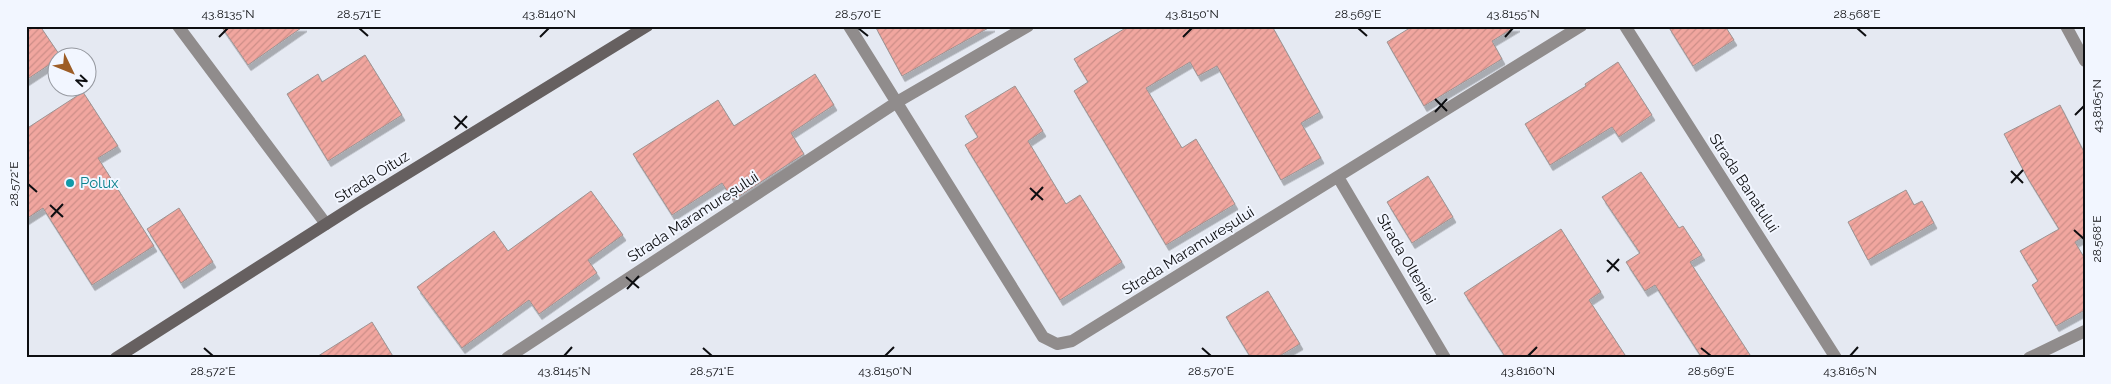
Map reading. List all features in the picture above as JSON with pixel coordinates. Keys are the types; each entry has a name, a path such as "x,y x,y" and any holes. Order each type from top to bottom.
{"main road":[{"name":"Strada Oituz","path":"116,358 326,224 647,26"}],"street":[{"path":"178,26 326,224"},
{"name":"Strada Maramureșului","path":"849,26 1043,336 1057,344 1072,340 1581,26"},
{"name":"Strada Maramureșului","path":"508,358 897,102 1028,26"},
{"name":"Strada Banatului","path":"1625,26 1836,358"},
{"path":"2066,26 2085,61"},
{"name":"Strada Olteniei","path":"1338,177 1445,358"},
{"path":"2029,358 2085,331"}],"building":[{"path":"26,26 40,26 55,48 48,48 48,66 26,80"},
{"path":"221,26 304,26 248,65"},
{"path":"875,26 992,26 902,76"},
{"path":"1129,26 1272,26 1320,112 1301,123 1321,158 1281,180 1217,66 1198,76 1190,62 1146,88 1182,148 1196,139 1235,204 1166,245 1074,91 1088,82 1074,59"},
{"path":"1413,26 1517,26 1492,41 1502,59 1424,106 1387,42"},
{"path":"1668,26 1725,26 1734,40 1693,66"},
{"path":"365,55 402,115 328,161 287,94 318,74 322,82"},
{"path":"1618,62 1652,115 1619,137 1612,127 1550,165 1525,124 1586,86 1585,84"},
{"path":"815,74 834,105 791,133 804,154 733,200 722,183 672,215 633,154 718,100 734,126"},
{"path":"1015,86 1043,131 1028,141 1066,204 1080,195 1122,262 1060,300 965,145 978,137 965,116"},
{"name":"Polux","path":"74,98 87,98 118,146 98,158 154,246 92,285 43,208 26,219 26,129"},
{"path":"2060,105 2085,154 2085,236 2075,242 2085,259 2085,310 2056,326 2032,285 2038,281 2020,251 2059,229 2027,177 2004,134"},
{"path":"1641,172 1679,228 1683,226 1702,255 1690,262 1752,358 1702,358 1655,285 1645,291 1626,262 1640,253 1602,197"},
{"path":"1428,176 1453,217 1412,243 1387,202"},
{"path":"1906,190 1914,205 1922,201 1934,223 1868,260 1848,222"},
{"path":"591,191 623,235 588,260 597,273 539,314 529,300 462,348 417,287 494,231 508,251"},
{"path":"179,208 213,262 181,283 147,229"},
{"path":"1561,229 1601,292 1589,300 1627,358 1506,358 1464,293"},
{"path":"1268,291 1300,344 1276,358 1251,358 1226,317"},
{"path":"372,322 394,358 315,358"}],"place":[{"name":"Polux","path":"70,183"}]}
